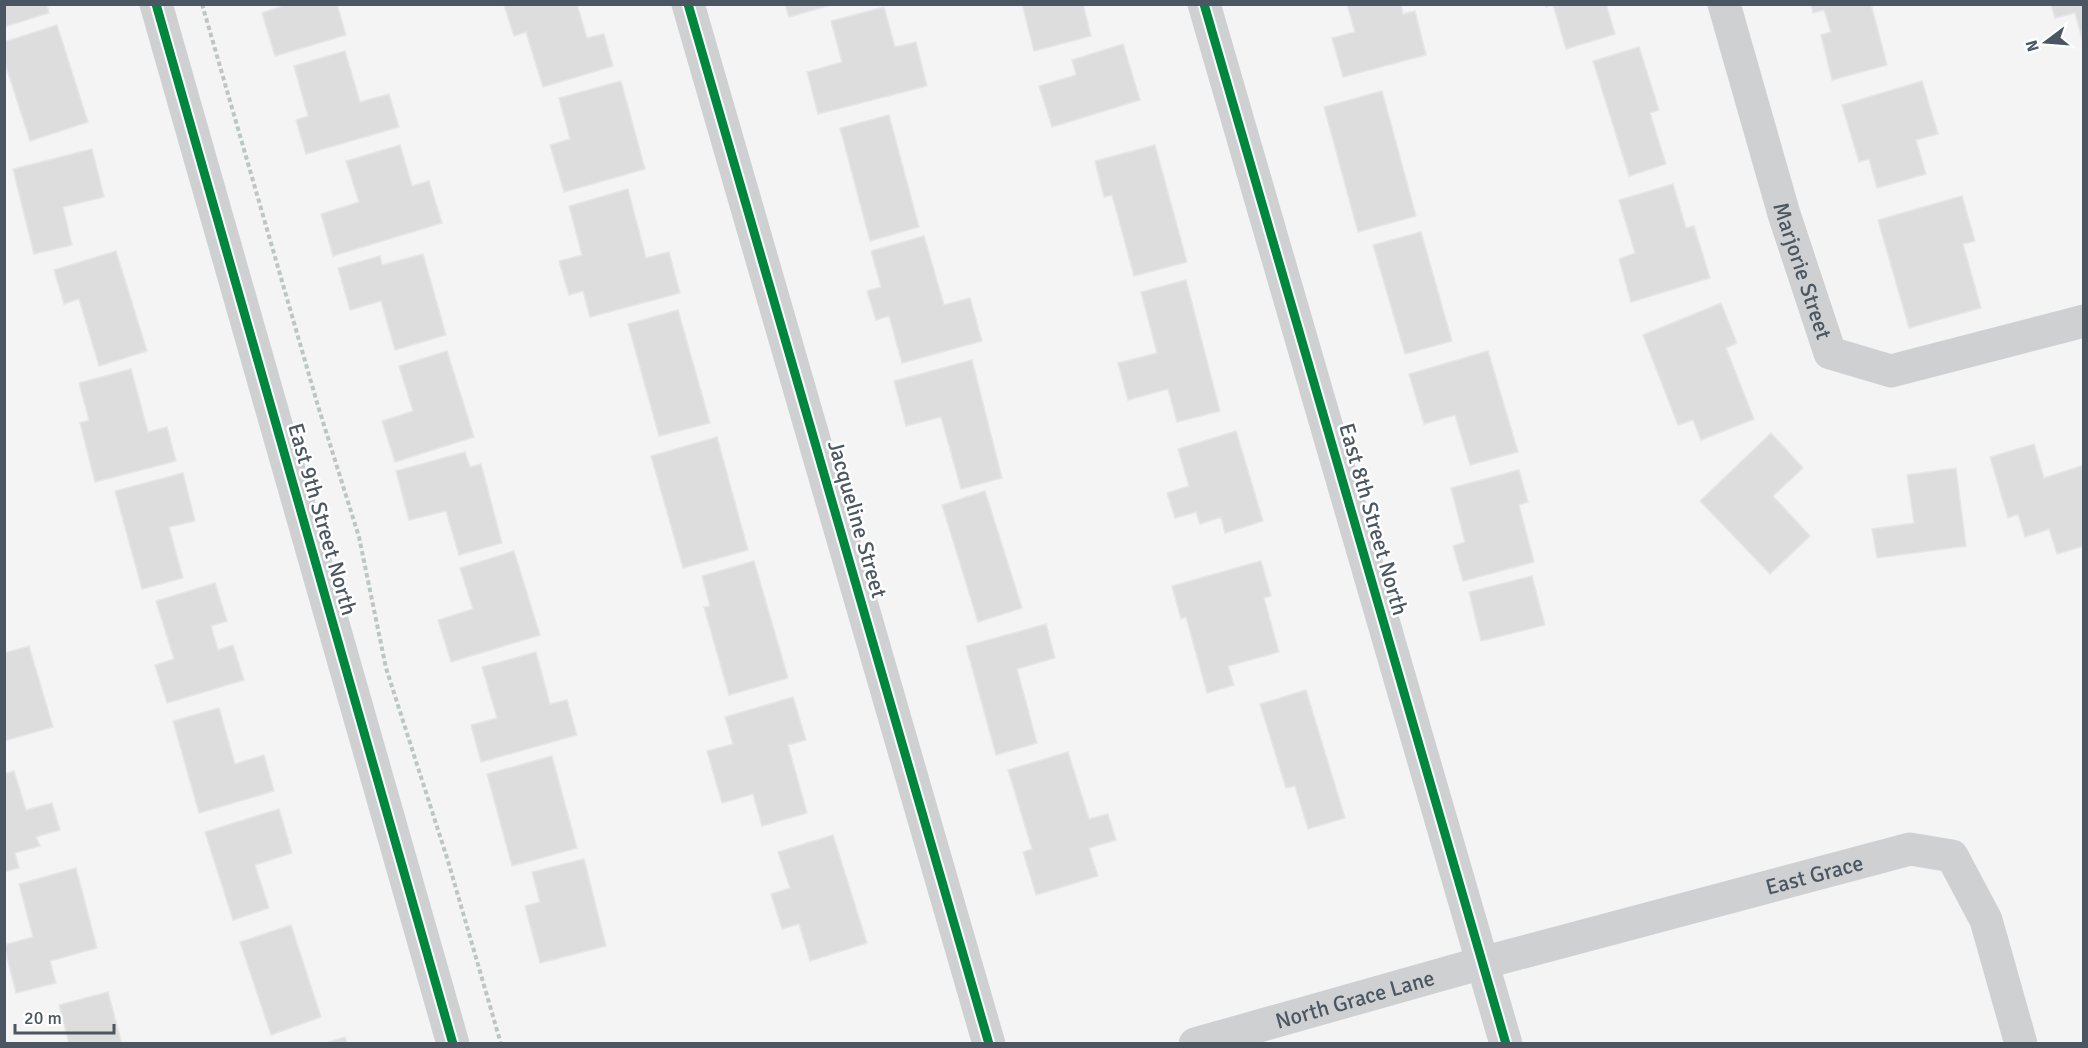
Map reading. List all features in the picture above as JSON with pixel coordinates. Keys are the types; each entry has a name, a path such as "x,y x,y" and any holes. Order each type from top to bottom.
{"street":[{"name":"East 9th Street North","path":"156,4 453,1044"},
{"name":"Jacqueline Street","path":"688,4 989,1044"},
{"name":"East 8th Street North","path":"1204,4 1506,1044"},
{"name":"Marjorie Street","path":"1724,4 1784,214 1830,353 1891,371 2084,321"},
{"name":"East Grace","path":"1482,963 1910,849 1931,852 1952,856 1986,920 2021,1044"},
{"name":"North Grace Lane","path":"1195,1044 1482,963"}],"path":[{"path":"202,4 318,406 359,537 386,668 448,861 501,1044"}],"building":[{"path":"4,4 47,4 49,13 4,27"},
{"path":"288,4 337,4 346,35 275,56 262,13"},
{"path":"577,4 587,38 604,34 613,66 543,87 526,32 514,36 504,5"},
{"path":"785,4 835,4 789,17"},
{"path":"1022,4 1083,4 1091,36 1034,51"},
{"path":"1347,4 1401,4 1403,14 1415,11 1426,55 1343,77 1332,38 1355,32"},
{"path":"1545,4 1606,4 1615,34 1566,49 1553,5 1546,7"},
{"path":"1811,4 1871,4 1887,65 1832,80 1821,35 1831,32 1824,10 1813,13"},
{"path":"2051,4 2084,4 2084,46 2075,13 2055,18"},
{"path":"884,7 895,47 916,42 927,86 818,114 807,72 842,62 831,21"},
{"path":"57,25 88,122 30,141 4,60 4,42"},
{"path":"1123,44 1140,100 1052,127 1039,86 1076,75 1072,60"},
{"path":"1639,47 1659,110 1650,113 1666,164 1629,176 1593,61"},
{"path":"345,51 360,102 389,94 399,127 306,154 296,120 308,116 294,66"},
{"path":"621,81 645,169 564,192 550,145 570,139 559,98"},
{"path":"1922,81 1938,134 1916,140 1926,174 1877,188 1869,159 1859,162 1842,105"},
{"path":"1382,91 1416,216 1358,232 1324,107"},
{"path":"889,115 919,227 870,241 840,128"},
{"path":"400,145 412,186 429,181 442,223 333,256 321,214 359,202 346,161"},
{"path":"1155,145 1187,262 1134,276 1112,195 1104,197 1095,161"},
{"path":"92,149 104,197 63,207 72,245 34,254 13,169"},
{"path":"1673,184 1686,228 1694,226 1710,278 1631,302 1619,259 1635,253 1619,200"},
{"path":"628,189 646,258 669,252 680,293 590,317 583,291 569,295 559,261 582,255 569,206"},
{"path":"1962,196 1975,241 1963,244 1981,308 1909,328 1878,220"},
{"path":"1421,232 1452,341 1405,354 1373,245"},
{"path":"924,236 944,305 970,298 982,341 902,363 889,316 876,320 867,291 881,287 871,251"},
{"path":"116,251 147,351 99,366 79,299 64,304 54,270"},
{"path":"423,254 446,335 395,350 381,301 350,310 338,268 380,256 382,265"},
{"path":"1186,280 1220,411 1177,422 1168,389 1128,400 1118,363 1157,353 1141,292"},
{"path":"1721,303 1737,343 1726,348 1754,419 1701,440 1693,420 1678,425 1643,335"},
{"path":"678,310 710,423 659,436 628,324"},
{"path":"447,351 474,437 395,462 382,421 413,411 399,366"},
{"path":"1488,351 1518,452 1470,465 1455,415 1424,424 1409,374"},
{"path":"972,360 1002,478 961,489 941,417 906,426 894,381"},
{"path":"131,369 148,432 167,427 176,461 95,482 80,423 89,420 79,383"},
{"path":"1236,431 1263,521 1225,533 1221,517 1200,524 1196,512 1175,518 1167,493 1189,486 1178,449"},
{"path":"1771,433 1803,468 1773,496 1810,536 1770,574 1700,501"},
{"path":"717,437 748,550 683,568 651,456"},
{"path":"2034,444 2044,478 2084,465 2084,546 2057,554 2049,529 2025,537 2018,514 2008,518 1990,457"},
{"path":"465,452 470,467 481,464 502,543 459,555 446,511 409,520 396,471"},
{"path":"1956,468 1966,546 1877,558 1872,529 1914,523 1907,475"},
{"path":"1519,470 1528,502 1519,505 1534,562 1463,581 1453,546 1465,542 1451,488"},
{"path":"183,473 195,521 169,527 183,578 142,589 115,491"},
{"path":"985,491 1022,608 978,622 942,505"},
{"path":"514,551 540,635 451,662 438,620 473,609 460,568"},
{"path":"754,561 788,678 729,695 704,607 710,606 702,576"},
{"path":"1261,561 1271,596 1264,598 1279,652 1228,666 1234,685 1207,693 1186,617 1181,619 1172,586"},
{"path":"1532,576 1545,625 1481,641 1469,592"},
{"path":"215,583 227,621 211,626 218,650 233,645 244,680 167,703 155,665 174,659 156,601"},
{"path":"1046,624 1055,658 1017,669 1037,743 996,755 966,646"},
{"path":"29,646 53,727 4,741 4,653"},
{"path":"536,652 550,704 567,700 577,735 481,762 471,725 497,718 482,667"},
{"path":"1306,690 1345,818 1308,829 1295,786 1286,788 1260,704"},
{"path":"793,697 806,740 788,745 807,813 762,826 753,794 722,803 707,751 733,744 725,717"},
{"path":"219,708 235,764 264,755 274,791 199,813 173,721"},
{"path":"1068,752 1089,819 1108,814 1116,840 1089,848 1098,876 1036,895 1023,852 1032,849 1008,770"},
{"path":"552,756 577,848 512,866 487,774"},
{"path":"14,771 26,810 52,803 60,830 36,837 40,846 15,853 19,868 4,872 4,774"},
{"path":"279,809 292,853 255,865 269,908 233,920 205,832"},
{"path":"833,835 867,943 810,961 799,924 782,929 771,894 790,888 778,852"},
{"path":"584,859 606,946 540,963 525,906 540,902 532,872"},
{"path":"76,868 97,948 50,961 56,983 16,993 4,945 33,937 19,884"},
{"path":"291,925 321,1017 271,1035 240,942"},
{"path":"108,992 122,1044 69,1044 59,1005"},
{"path":"345,1037 347,1044 323,1044"}],"cycle path":[{"path":"156,4 453,1044"},
{"path":"688,4 989,1044"},
{"path":"1204,4 1506,1044"}]}
